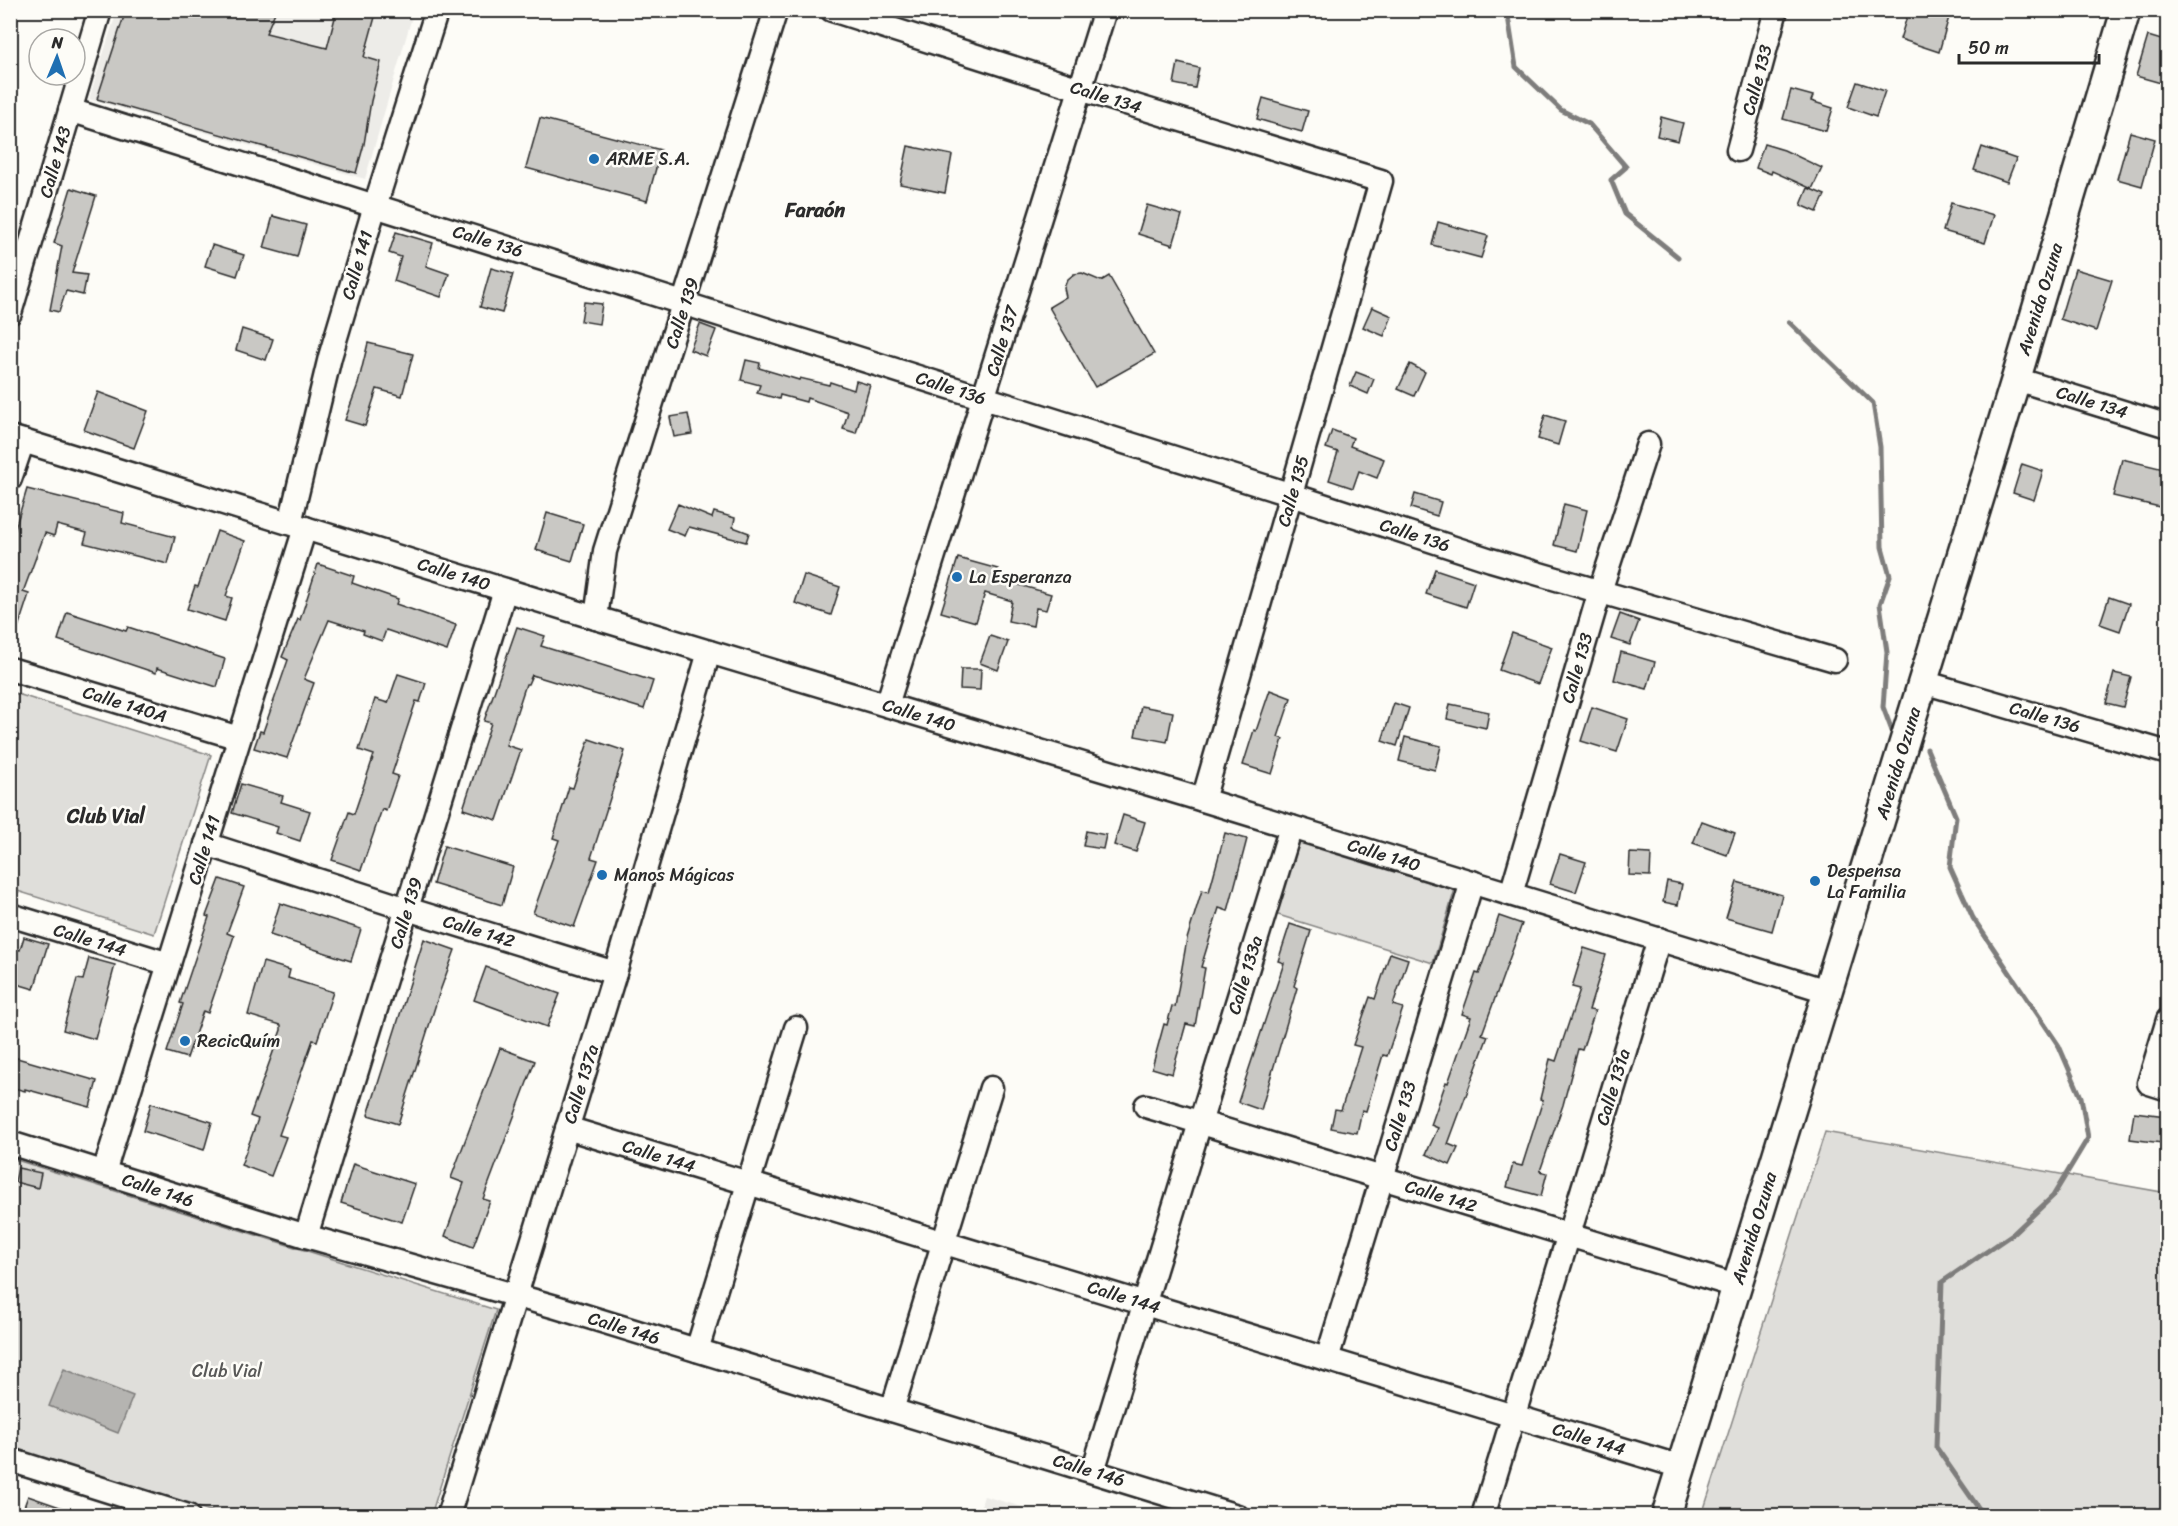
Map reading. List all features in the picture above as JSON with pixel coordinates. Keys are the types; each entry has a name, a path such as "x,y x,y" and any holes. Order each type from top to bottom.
{"main road":[{"name":"Avenida Ozuna","path":"1666,1515 2016,379 2126,10"}],"street":[{"name":"Calle 143","path":"10,313 100,10"},
{"name":"Calle 141","path":"104,1172 239,738 298,526 330,357 437,10"},
{"name":"Calle 139","path":"596,618 605,551 776,10"},
{"name":"Calle 134","path":"832,10 1381,181"},
{"name":"Calle 137","path":"887,705 1105,10"},
{"name":"Calle 133","path":"1738,150 1776,10"},
{"name":"Calle 136","path":"70,110 1292,495 1491,560 1835,660"},
{"name":"Calle 135","path":"1203,800 1381,181"},
{"name":"Calle 134","path":"2016,379 2168,426"},
{"name":"Calle 140","path":"17,439 596,618 1203,800 1827,991"},
{"path":"10,478 17,439"},
{"name":"Calle 133","path":"1511,894 1600,591 1648,444"},
{"name":"Calle 139","path":"306,1236 505,590"},
{"name":"Calle 137a","path":"448,1515 615,973 709,652"},
{"name":"Calle 140A","path":"10,669 239,738"},
{"name":"Calle 136","path":"1923,682 2168,753"},
{"name":"Calle 133a","path":"1093,1472 1291,827"},
{"name":"Calle 142","path":"206,844 615,973"},
{"name":"Calle 133","path":"1327,1359 1473,882"},
{"name":"Calle 144","path":"10,915 169,964"},
{"name":"Calle 131a","path":"1483,1515 1659,939"},
{"path":"2158,1086 2168,1020"},
{"path":"697,1350 796,1028"},
{"path":"892,1410 991,1088"},
{"name":"Calle 142","path":"1146,1106 1736,1286"},
{"name":"Calle 144","path":"567,1128 1681,1467"},
{"name":"Calle 146","path":"10,1143 306,1236 516,1295 1237,1515"},
{"path":"11,1463 188,1515"}],"shaded area":[{"path":"391,10 412,17 365,179 89,99 117,11"},
{"path":"64,1369 133,1396 118,1433 49,1406"},
{"path":"984,1496 1050,1515 978,1515"}],"green space":[{"path":"11,692 211,755 154,934 11,889"},
{"path":"1298,841 1455,889 1433,963 1275,914"},
{"path":"1825,1132 2167,1193 2167,1515 1702,1515"},
{"name":"Club Vial","path":"10,1158 496,1310 431,1515 223,1515 11,1448"}],"building":[{"path":"126,10 276,10 266,33 327,48 337,10 351,10 375,17 364,57 381,62 356,173 97,99"},
{"path":"1909,10 1951,10 1939,52 1900,39"},
{"path":"2148,36 2168,42 2168,85 2136,76"},
{"path":"1178,63 1199,68 1195,88 1174,84"},
{"path":"1857,82 1885,91 1876,117 1848,107"},
{"path":"1791,90 1813,96 1811,101 1833,108 1826,131 1783,119"},
{"path":"1263,98 1308,111 1302,132 1257,119"},
{"path":"1661,117 1683,123 1678,141 1657,136"},
{"name":"ARME S.A.","path":"540,118 661,150 647,201 526,168"},
{"path":"2130,132 2155,139 2142,186 2117,179"},
{"path":"1764,144 1784,150 1822,168 1812,189 1772,171 1771,174 1756,168"},
{"path":"908,146 952,155 945,193 900,184"},
{"path":"1982,147 2016,159 2007,182 1974,170"},
{"path":"71,188 96,196 72,273 87,275 83,295 66,291 59,312 50,310 62,246 54,243"},
{"path":"1808,188 1825,195 1817,212 1801,205"},
{"path":"1951,203 1994,215 1985,243 1943,231"},
{"path":"1147,205 1182,215 1173,245 1138,234"},
{"path":"273,216 306,225 297,257 264,248"},
{"path":"1438,222 1488,236 1481,258 1432,245"},
{"path":"396,232 433,243 426,266 449,274 441,297 394,281 401,257 389,253"},
{"path":"212,245 244,255 237,276 205,266"},
{"path":"491,268 513,274 502,313 480,307"},
{"path":"2075,269 2112,280 2096,331 2060,319"},
{"path":"1082,273 1101,281 1109,276 1154,354 1095,387 1049,307 1066,297 1064,288 1067,280 1074,274"},
{"path":"584,302 602,304 599,324 581,321"},
{"path":"1372,307 1392,316 1384,336 1363,327"},
{"path":"700,324 716,330 706,356 690,350"},
{"path":"242,329 273,339 266,360 236,350"},
{"path":"368,343 413,354 402,396 377,389 365,426 345,420 358,384"},
{"path":"746,360 760,363 759,368 799,380 800,378 829,385 830,382 854,390 856,381 870,385 856,433 843,429 848,412 807,398 806,402 780,395 779,399 757,393 760,385 741,380"},
{"path":"1410,364 1425,372 1414,396 1398,389"},
{"path":"1356,372 1374,379 1368,394 1350,386"},
{"path":"98,392 148,411 134,448 84,430"},
{"path":"688,414 692,434 674,437 670,417"},
{"path":"1545,415 1565,421 1558,445 1538,439"},
{"path":"1332,430 1353,438 1350,446 1384,459 1377,478 1359,471 1353,488 1329,480 1338,452 1326,448"},
{"path":"2122,459 2168,470 2168,491 2164,508 2113,496"},
{"path":"2022,464 2043,471 2034,500 2013,493"},
{"path":"27,489 124,513 122,523 175,537 168,564 84,543 87,533 57,525 54,536 45,533 23,592 29,594 14,640 10,640 10,545"},
{"path":"1415,494 1441,502 1437,516 1411,508"},
{"path":"678,504 712,518 714,512 735,518 733,527 749,533 746,542 689,527 685,536 667,529"},
{"path":"1564,504 1587,510 1577,551 1554,545"},
{"path":"547,513 583,524 572,561 536,550"},
{"path":"217,531 245,541 226,596 232,598 225,621 187,609 195,586 198,587"},
{"path":"958,558 998,569 995,578 1051,594 1046,610 1036,608 1033,626 1008,621 1012,601 985,593 976,622 941,612"},
{"path":"318,564 354,576 352,583 398,599 396,604 456,625 447,651 386,630 382,641 363,634 364,631 329,620 304,679 314,683 287,758 254,748 260,731 263,732 288,660 282,657 298,619 300,620"},
{"path":"1435,569 1474,582 1466,607 1426,594"},
{"path":"804,575 840,587 831,615 795,603"},
{"path":"2109,597 2129,604 2120,631 2100,624"},
{"path":"67,612 126,631 128,627 225,659 217,687 157,668 156,673 58,640"},
{"path":"1620,614 1639,621 1630,645 1611,639"},
{"path":"517,627 545,636 541,646 653,681 644,709 532,675 526,684 506,745 521,750 497,820 463,809 491,723 484,721"},
{"path":"1512,633 1552,647 1538,684 1499,670"},
{"path":"990,636 1008,642 998,670 980,663"},
{"path":"1621,652 1655,662 1647,689 1614,680"},
{"path":"961,669 981,669 980,690 960,689"},
{"path":"2114,673 2131,677 2123,707 2106,703"},
{"path":"398,674 426,683 420,702 416,701 392,774 398,776 386,811 382,809 361,870 332,860 349,812 354,814 374,755 359,750 375,699 388,703"},
{"path":"1270,690 1291,698 1278,737 1283,739 1272,774 1243,765"},
{"path":"1394,703 1409,708 1397,746 1382,741"},
{"path":"1450,704 1489,712 1486,728 1447,719"},
{"path":"1141,706 1173,712 1167,742 1135,736"},
{"path":"1592,707 1628,719 1617,752 1581,741"},
{"path":"1405,737 1441,746 1435,770 1399,761"},
{"path":"589,739 625,751 591,858 598,860 574,927 533,913 559,840 553,838 569,787 573,788"},
{"path":"241,784 283,796 281,802 310,811 300,841 276,833 278,827 232,813"},
{"path":"1123,815 1145,822 1136,852 1114,845"},
{"path":"1702,821 1735,833 1727,855 1693,843"},
{"path":"1086,831 1106,835 1103,849 1083,846"},
{"path":"1225,833 1247,839 1228,911 1219,908 1201,967 1205,968 1195,1026 1186,1024 1172,1074 1152,1068 1164,1024 1167,1025 1172,1006 1175,1007 1187,939 1202,890 1209,892"},
{"path":"444,846 513,867 502,905 433,884"},
{"path":"1630,853 1651,854 1650,876 1629,875"},
{"path":"1560,854 1586,862 1576,892 1550,884"},
{"path":"220,879 244,887 227,933 234,936 208,1013 203,1011 187,1058 167,1052 183,1004 180,1003 209,917 206,916"},
{"path":"1667,881 1682,884 1678,905 1663,902"},
{"path":"1737,882 1782,895 1772,931 1726,918"},
{"path":"280,903 361,929 351,961 270,935"},
{"path":"1499,916 1522,924 1482,1034 1488,1036 1448,1144 1458,1148 1450,1165 1426,1154 1438,1128 1431,1125 1471,1017 1462,1014"},
{"path":"1290,924 1311,931 1294,986 1297,988 1261,1110 1238,1102 1284,963 1278,961"},
{"path":"24,937 48,944 34,989 10,982 10,947 20,950"},
{"path":"424,939 455,950 398,1124 368,1115"},
{"path":"1584,948 1606,955 1589,1010 1595,1011 1582,1050 1578,1049 1563,1105 1540,1171 1547,1173 1541,1196 1507,1187 1513,1164 1522,1166 1543,1100 1540,1099 1550,1059 1556,1061 1580,989 1572,987"},
{"path":"1390,953 1408,959 1393,1005 1403,1008 1387,1056 1383,1055 1366,1111 1362,1110 1357,1133 1331,1128 1335,1109 1341,1110 1361,1047 1353,1045 1370,997 1375,999"},
{"path":"89,958 115,965 95,1039 63,1030 77,979 83,980"},
{"path":"263,962 290,970 288,978 333,992 317,1041 313,1040 279,1135 286,1137 271,1176 241,1165 258,1119 250,1116 281,1030 281,1025 248,1015"},
{"path":"486,967 560,994 547,1027 474,1000"},
{"path":"500,1048 535,1061 483,1199 490,1201 473,1247 445,1236 464,1183 451,1178"},
{"path":"10,1056 97,1081 90,1107 10,1087"},
{"path":"151,1103 212,1122 204,1150 143,1131"},
{"path":"2134,1112 2166,1116 2162,1143 2130,1139"},
{"path":"353,1164 415,1184 402,1222 341,1203"},
{"path":"18,1168 41,1173 38,1188 15,1182"},
{"path":"28,1496 77,1513 76,1515 21,1515"}],"waterway":[{"path":"1507,10 1516,67 1561,110 1589,124 1626,167 1611,180 1625,214 1678,257"},
{"path":"1789,322 1873,403 1880,447 1882,547 1890,576 1880,604 1887,652 1883,707 1894,736"},
{"path":"1927,749 1956,817 1950,867 1973,918 2059,1046 2081,1097 2088,1138 2053,1196 2014,1233 1942,1282 1936,1447 1984,1516"}],"place":[{"name":"ARME S.A.","path":"594,159"},
{"name":"La Esperanza","path":"957,577"},
{"name":"Manos Mágicas","path":"602,875"},
{"name":"Despensa La Familia","path":"1815,881"},
{"name":"RecicQuím","path":"185,1041"}],"district":[{"name":"Faraón","path":"815,210"},
{"name":"Club Vial","path":"106,816"}]}
